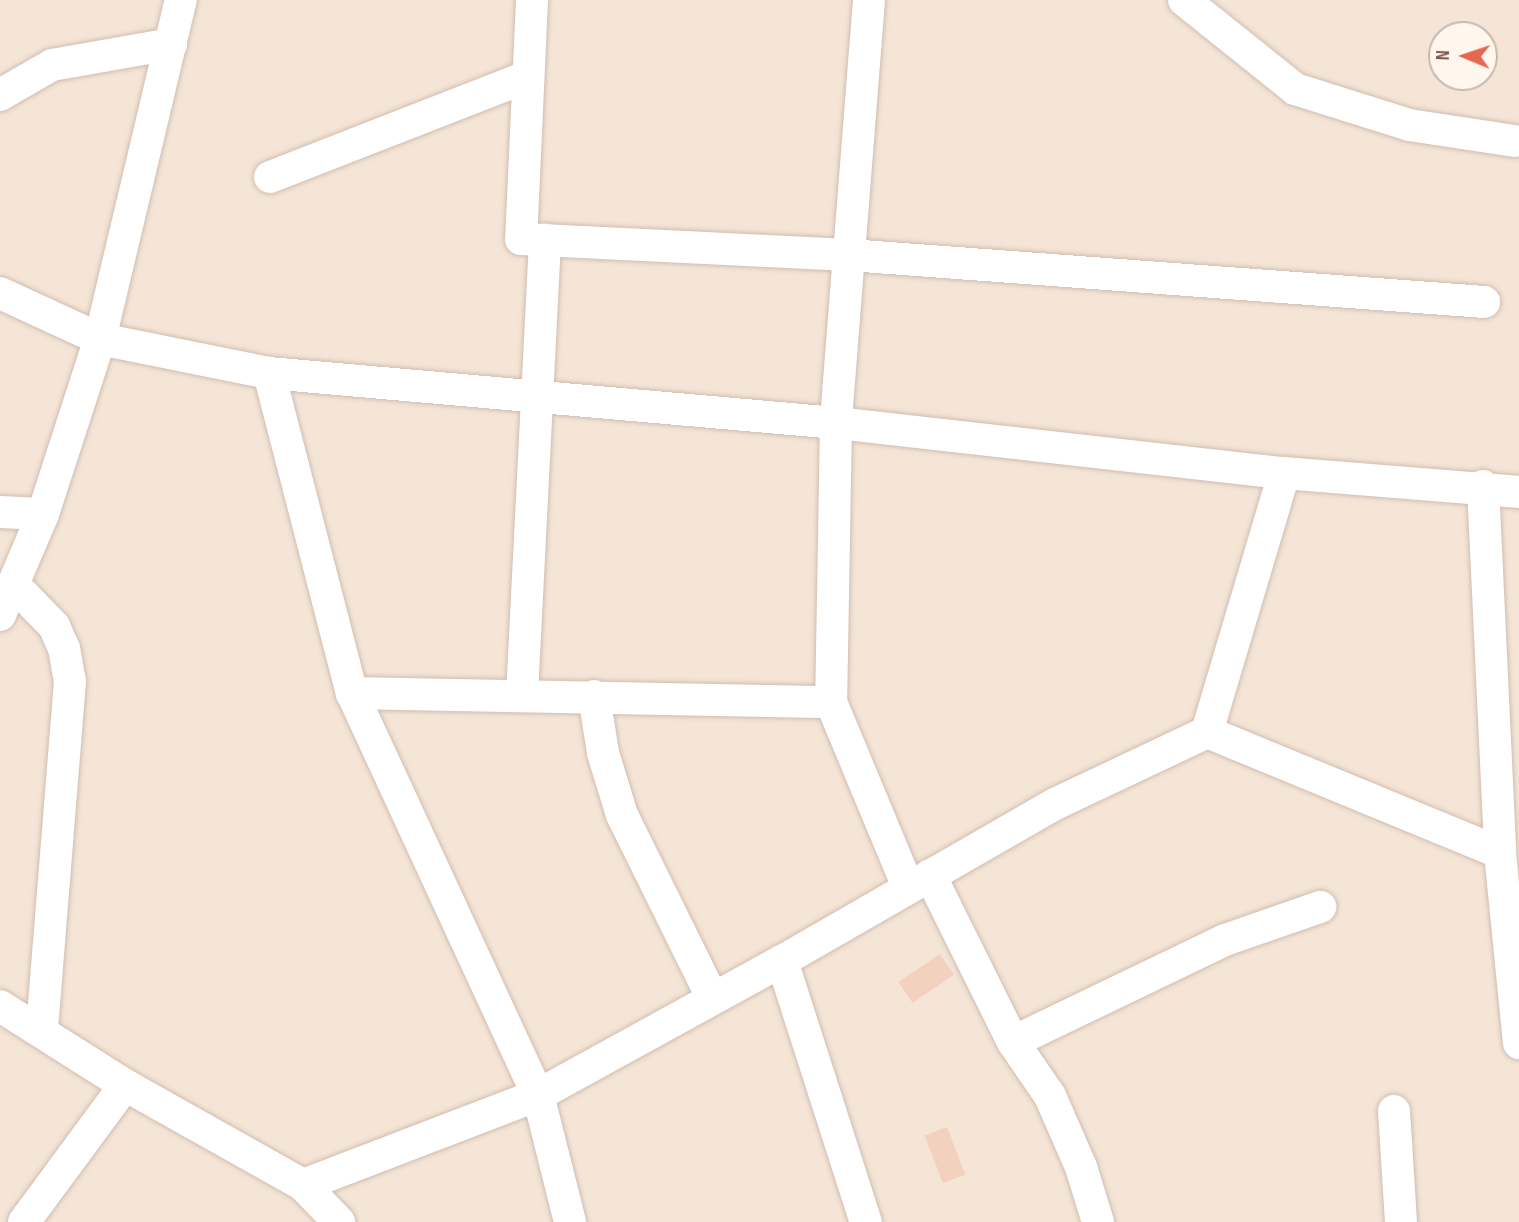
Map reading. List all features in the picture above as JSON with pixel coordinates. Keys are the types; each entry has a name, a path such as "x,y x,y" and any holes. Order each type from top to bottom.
{"street":[{"path":"0,615 15,586 43,514 100,339 181,0"},
{"path":"532,0 521,239 849,256 1485,302"},
{"path":"869,0 836,423 831,702 919,881 1013,1042 1050,1096 1081,1167 1098,1222"},
{"path":"1184,0 1295,89 1409,125 1515,141"},
{"path":"0,95 52,65 171,44"},
{"path":"270,177 527,77"},
{"path":"522,695 545,240"},
{"path":"0,293 100,339 269,373 836,423 1284,473 1483,486 1519,492"},
{"path":"269,373 352,692 538,1095 570,1222"},
{"path":"1208,732 1284,473"},
{"path":"1483,486 1500,853 1519,1043"},
{"path":"0,512 43,514"},
{"path":"15,586 54,626 64,648 70,681 42,1030"},
{"path":"352,692 831,702"},
{"path":"594,696 603,753 622,815 712,997"},
{"path":"303,1185 538,1095 712,997 782,961 1055,804 1208,732 1500,853"},
{"path":"1013,1042 1225,940 1320,907"},
{"path":"782,961 866,1222"},
{"path":"0,1006 42,1030 125,1085 303,1185 339,1222"},
{"path":"24,1222 125,1085"},
{"path":"1394,1111 1401,1222"}],"shaded area":[{"path":"0,0 1519,0 1519,1222 0,1222"}],"building":[{"path":"940,954 954,975 913,1003 899,982"},
{"path":"947,1127 965,1175 943,1183 925,1136"}]}
